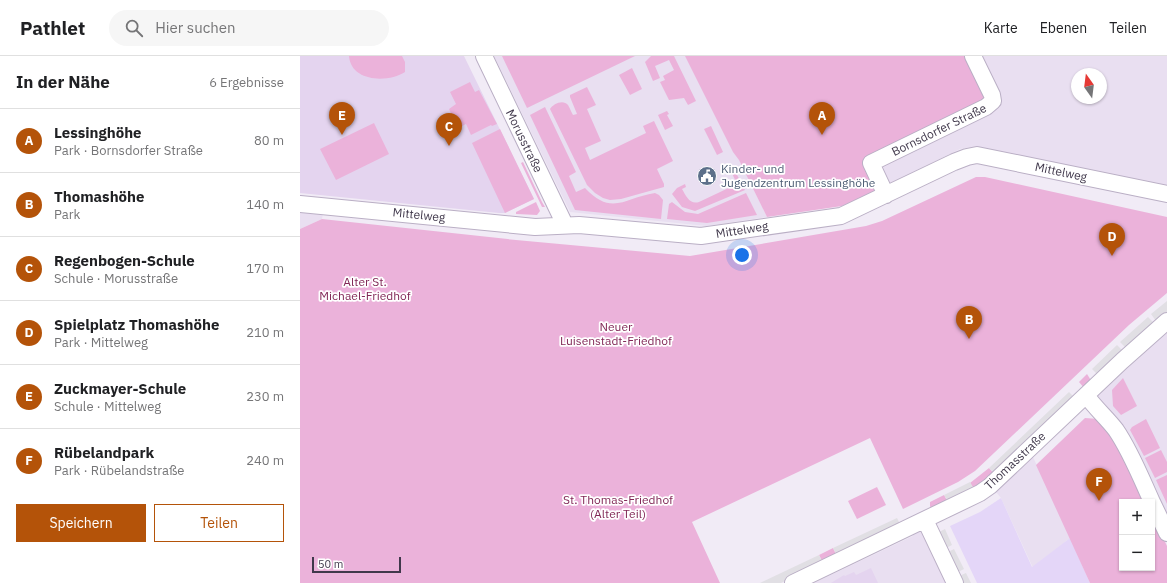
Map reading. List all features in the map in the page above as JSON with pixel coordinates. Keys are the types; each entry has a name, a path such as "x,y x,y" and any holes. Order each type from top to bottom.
{"street":[{"name":"Morusstraße","path":"484,56 565,225"},
{"name":"Bornsdorfer Straße","path":"886,195 871,163 986,107 992,101 992,96 973,56"},
{"name":"Mittelweg","path":"300,204 535,227 565,225 588,226 701,236 841,216 954,162 977,155 1167,194"},
{"name":"Thomasstraße","path":"793,583 974,496 990,486 1167,320"},
{"path":"1086,395 1113,427 1123,442 1151,499"},
{"path":"1155,508 1167,533"},
{"path":"925,520 955,583"}],"shaded area":[{"path":"300,56 464,56 534,199 505,213 499,213 300,193"},
{"path":"494,56 689,56 767,217 706,226 570,212"},
{"path":"981,56 1167,56 1167,186 976,146 960,149 891,183 888,183 880,165 1000,105 1001,97"},
{"path":"300,211 323,213 322,219 300,229"},
{"path":"1167,301 1167,314 1156,321 1151,314"},
{"path":"1148,317 1154,323 1126,348 1120,342"},
{"path":"1167,332 1167,517 1097,395 1102,387 1106,388"},
{"path":"1117,345 1123,351 1098,375 1092,369"},
{"path":"1069,392 1074,397 994,473 989,468"},
{"path":"1033,457 1070,538 1033,568 1001,498 996,492"},
{"path":"970,482 974,489 948,502 944,495"},
{"path":"1001,498 1032,567 1070,538 1090,583 977,583 950,526 980,512"},
{"path":"897,518 901,526 837,556 833,548"},
{"path":"945,529 952,545 946,548 939,532"},
{"path":"921,530 947,583 814,583 913,536 911,533"},
{"path":"954,549 964,569 958,572 948,552"},
{"path":"819,555 823,563 781,583 760,583"},
{"path":"871,568 878,583 831,583 844,575 845,576 854,572 856,575"},
{"path":"966,573 971,583 963,583 959,576"}],"green space":[{"path":"349,56 402,56 405,62 405,72 398,76 389,78 371,78 356,71 351,65"},
{"path":"502,56 635,56 527,108"},
{"path":"651,56 674,56 696,101 688,105 684,98 669,100 660,82 665,80 663,76 674,70 669,60 655,66 660,78 653,81 645,62"},
{"path":"685,56 965,56 986,101 863,162 875,187 873,192 842,206 767,217"},
{"path":"632,68 642,89 630,95 619,75"},
{"path":"470,82 475,92 479,90 497,124 491,125 471,135 466,124 458,128 449,109 456,104 450,92"},
{"path":"587,87 596,105 587,109 601,141 585,148 590,160 646,133 643,126 654,121 673,161 657,169 664,187 621,199 610,200 595,193 587,185 550,109 553,105 564,102 568,105 573,115 577,114 570,95"},
{"path":"545,107 576,172 569,176 576,192 585,188 603,202 611,203 619,203 655,193 663,200 661,219 575,210 530,115"},
{"path":"667,111 669,114 667,115 673,126 665,130 658,115"},
{"path":"374,123 389,154 336,180 320,149"},
{"path":"711,126 723,152 717,155 704,129"},
{"path":"500,129 534,199 505,213 472,143"},
{"path":"523,162 545,207 542,207 521,163"},
{"path":"730,169 735,171 745,190 695,211 682,207 672,194 677,188 685,184 686,187 682,189 687,197 693,202 699,202 737,184"},
{"path":"976,177 985,177 1167,217 1167,293 1129,325 975,471 958,482 903,509 870,438 692,522 720,583 300,583 300,229 322,219 516,240 690,256 866,226 882,221"},
{"path":"746,193 757,215 707,223 667,219 669,204 672,202 685,212 698,214"},
{"path":"536,202 540,211 537,215 516,214 516,212"},
{"path":"1087,374 1092,382 1085,389 1079,382"},
{"path":"1123,378 1137,406 1121,415 1113,406 1112,390"},
{"path":"1085,418 1099,419 1110,432 1144,499 1119,499 1119,571 1155,571 1155,521 1167,546 1167,583 1090,583 1036,465"},
{"path":"1146,419 1160,448 1144,456 1130,430 1132,427"},
{"path":"1161,450 1167,462 1167,472 1155,478 1145,458"},
{"path":"989,468 994,473 974,489 970,483"},
{"path":"1167,475 1167,504 1156,480"},
{"path":"877,487 886,505 857,519 848,501"},
{"path":"944,495 948,502 932,511 930,502"},
{"path":"833,548 837,556 823,563 819,555"}],"place":[{"name":"Zuckmayer-Schule","path":"342,135"},
{"name":"Lessinghöhe","path":"822,135"},
{"name":"Regenbogen-Schule","path":"449,146"},
{"name":"Kinder- und Jugendzentrum Lessinghöhe","path":"707,176"},
{"name":"Spielplatz Thomashöhe","path":"1112,256"},
{"name":"Thomashöhe","path":"969,339"},
{"name":"Rübelandpark","path":"1099,501"}],"park label":[{"name":"Alter St. Michael-Friedhof","path":"365,289"},
{"name":"Neuer Luisenstadt-Friedhof","path":"616,334"},
{"name":"St. Thomas-Friedhof (Alter Teil)","path":"618,507"}]}
